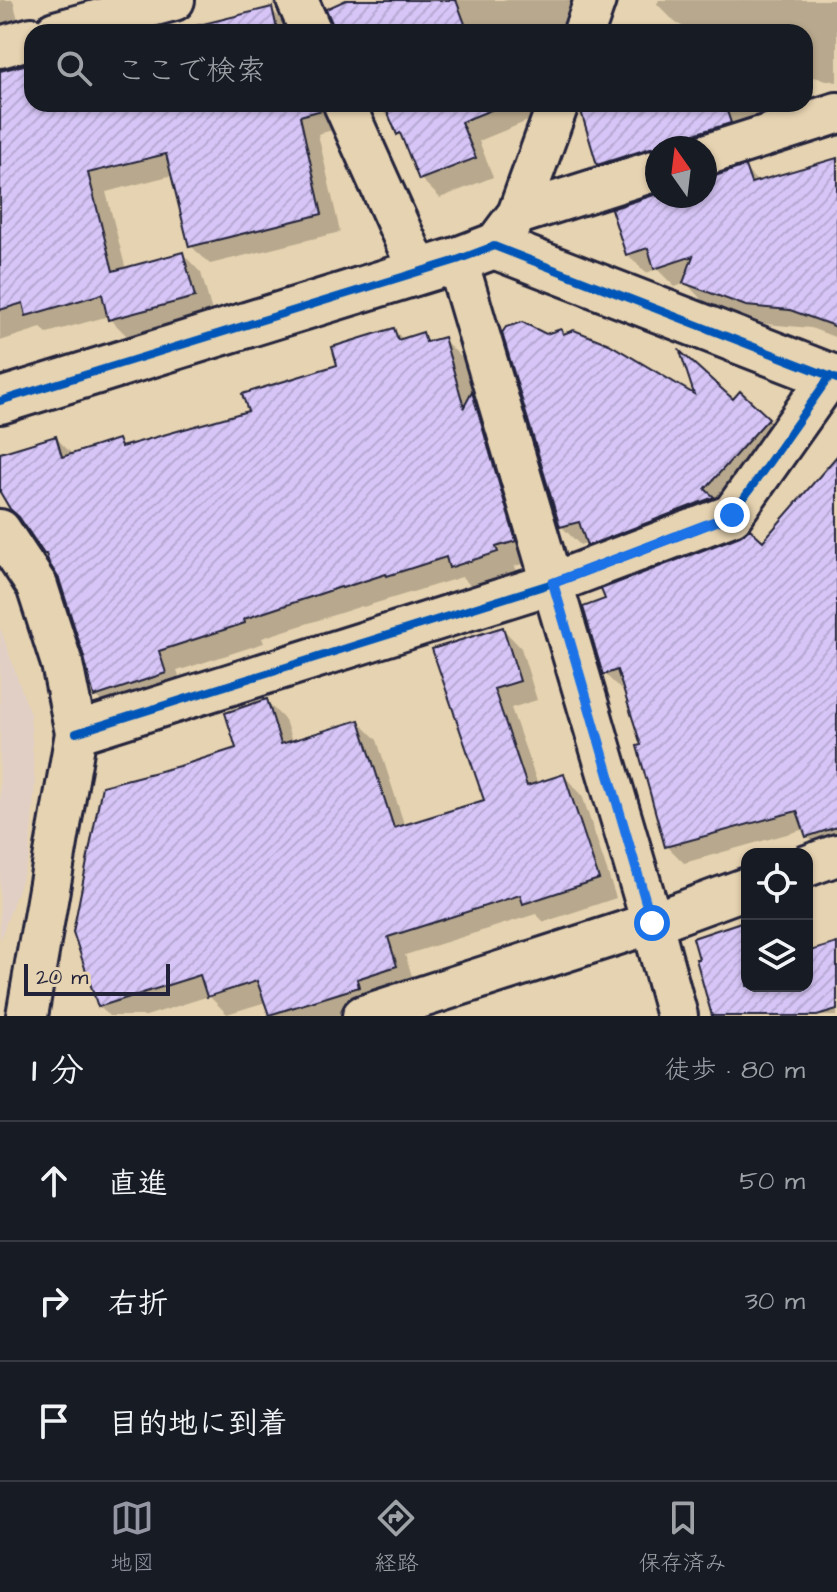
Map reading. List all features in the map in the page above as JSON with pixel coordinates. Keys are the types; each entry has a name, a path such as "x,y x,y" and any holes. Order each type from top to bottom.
{"street":[{"path":"85,24 174,0"},
{"path":"297,0 308,24"},
{"path":"587,24 595,0"},
{"path":"0,47 24,40"},
{"path":"351,112 472,248 553,583 677,1016"},
{"path":"472,248 553,112"},
{"path":"717,151 837,113"},
{"path":"0,401 472,248 645,175"},
{"path":"76,733 553,583 732,515 834,378 472,248"},
{"path":"0,530 37,586 62,664 76,733 27,1016"},
{"path":"813,864 837,855"},
{"path":"363,1016 652,923 741,890"}],"shaded area":[{"path":"0,627 30,714 35,785 29,857 0,941"}],"building":[{"path":"346,0 456,0 465,24 332,24 326,9"},
{"path":"272,7 276,24 203,24"},
{"path":"24,65 24,112 315,112 300,116 322,214 189,247 166,154 88,173 113,271 183,252 195,297 108,320 102,294 26,316 23,303 0,310 0,71"},
{"path":"387,112 486,112 461,122 476,158 419,180 400,133 397,135"},
{"path":"581,112 727,112 731,123 693,136 645,136 645,150 597,165"},
{"path":"837,158 837,327 790,310 746,306 683,283 693,256 654,269 648,248 626,255 611,209 645,198 645,208 717,208 717,175 745,166 751,183"},
{"path":"522,322 546,334 561,329 563,334 574,330 609,344 694,394 680,351 733,399 740,391 769,418 705,489 714,497 587,546 579,522 560,527 502,333 506,327"},
{"path":"394,328 398,340 423,332 426,342 444,337 464,407 472,392 516,541 496,547 498,552 449,568 446,557 244,619 245,623 159,651 166,673 94,697 59,579 46,554 0,492 0,453 56,436 62,457 118,439 121,447 248,411 242,394 337,365 332,347"},
{"path":"837,456 837,827 806,837 797,811 665,847 637,746 641,745 617,670 603,675 583,607 605,599 601,589 740,536 750,529 763,541"},
{"path":"503,627 520,681 494,689 527,786 564,774 599,879 523,904 520,895 388,937 397,966 357,979 359,987 269,1015 257,981 207,997 200,975 98,1007 73,932 102,786 236,748 225,713 267,699 281,744 359,720 394,828 484,800 432,649"},
{"path":"741,922 741,992 813,992 813,950 837,943 837,1010 817,1016 712,1016 693,938"}],"cycle path":[{"path":"0,401 494,246 837,379"},
{"path":"76,733 553,583 732,515 830,376"}],"route":[{"path":"652,923 553,583 732,515"}]}
